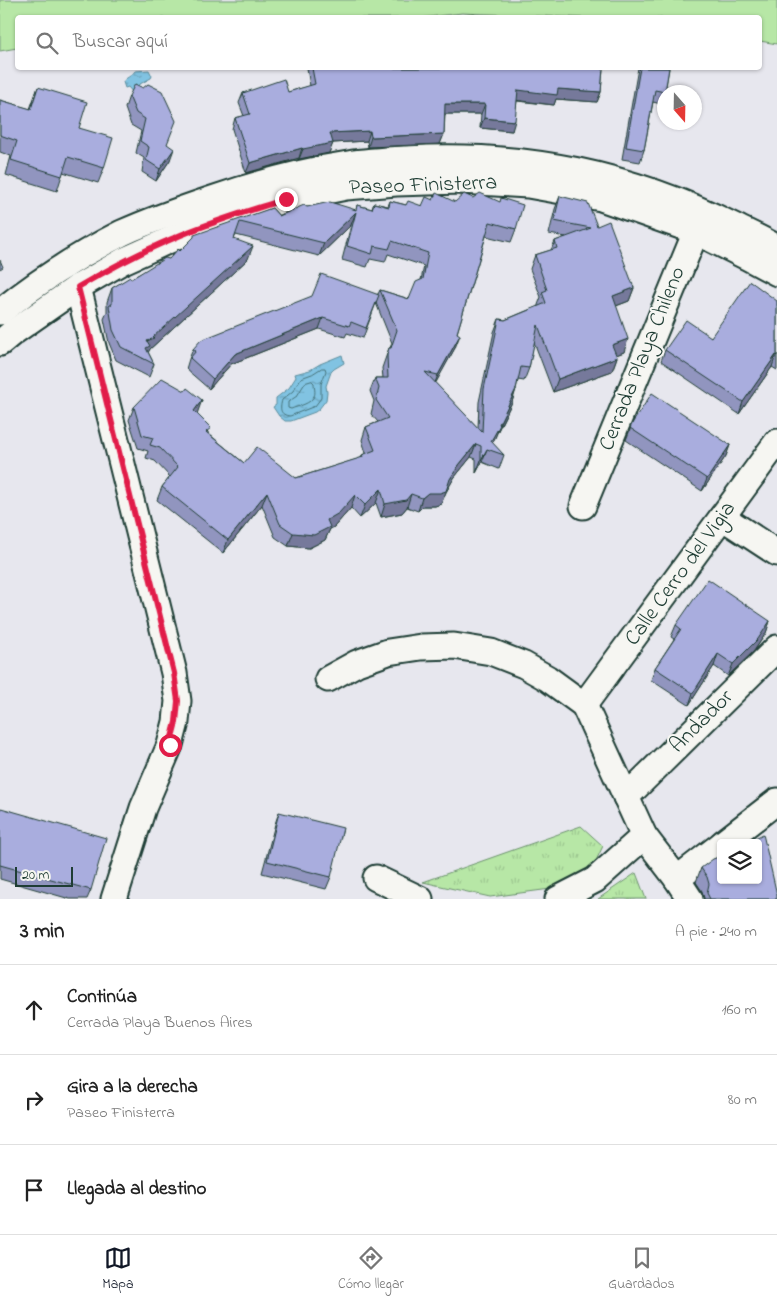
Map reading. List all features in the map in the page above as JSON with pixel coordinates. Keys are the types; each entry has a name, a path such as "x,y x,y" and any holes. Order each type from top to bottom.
{"street":[{"name":"Paseo Finisterra","path":"0,312 72,261 123,233 182,209 271,180 318,169 384,160 465,158 507,160 561,167 604,187 777,248"},
{"name":"Paseo Finisterra","path":"0,343 78,287 123,261 183,234 286,199 346,187 396,183 461,181 604,187"},
{"name":"Paseo Finisterra","path":"700,221 748,257 777,273"},
{"name":"Cerrada Playa Chileno","path":"583,506 700,221"},
{"path":"78,287 174,673 178,701 176,722 170,745 143,808 114,899"},
{"name":"Calle Cerro del Vigia","path":"584,705 777,442"},
{"path":"722,517 777,553"},
{"path":"328,679 357,663 388,652 421,647 454,646 491,652 524,665 547,678 584,705 644,836 684,889 717,850"},
{"name":"Andador","path":"626,797 777,648"},
{"path":"728,839 777,801"},
{"path":"558,899 595,880 644,836"},
{"path":"376,878 420,899"}],"green space":[{"path":"0,0 777,0 777,44 762,41 762,15 514,15 462,13 445,15 15,15 15,48 0,51"},
{"path":"581,826 603,846 592,869 558,888 490,897 423,882"},
{"path":"636,873 646,899 598,899"}],"water":[{"path":"149,70 152,76 140,84 138,93 134,94 128,87 125,88 123,82 135,71"},
{"path":"342,355 344,363 331,372 326,386 326,400 319,409 291,421 285,421 279,416 273,407 276,405 276,398 289,388 296,377 295,374 310,370"}],"building":[{"path":"312,70 603,70 601,92 558,89 557,95 518,90 515,121 484,118 485,104 445,104 444,134 371,137 370,131 330,133 333,143 302,148 250,163 235,118 250,114 243,93 284,79 288,92 315,84"},
{"path":"640,70 669,70 666,85 657,85 657,90 655,90 644,150 626,147"},
{"path":"135,84 143,88 148,84 162,91 176,121 167,144 174,149 160,169 146,160 149,147 140,141 145,119 136,113 129,96"},
{"path":"38,87 87,102 79,128 113,138 104,168 68,157 62,176 11,160 17,141 0,135 0,100 31,109"},
{"path":"436,193 455,202 464,194 473,198 480,193 500,202 501,198 523,205 516,229 490,222 457,333 460,335 438,375 425,372 482,432 484,389 499,319 505,320 546,303 542,292 547,290 535,255 557,248 555,241 591,228 554,221 560,196 588,203 597,226 609,221 634,288 613,296 628,339 612,345 617,357 558,379 538,325 529,368 521,367 516,389 491,441 504,455 487,449 481,460 481,446 476,444 450,479 446,491 428,493 422,498 411,494 406,500 385,504 381,489 365,505 355,495 339,513 327,520 330,527 314,535 293,533 280,524 267,492 228,540 162,487 178,467 160,448 150,445 153,438 142,435 134,407 162,378 185,391 187,388 202,400 194,411 211,428 206,432 244,463 257,447 296,478 363,457 362,455 375,450 366,427 388,418 376,400 379,388 375,378 388,378 387,355 397,330 380,290 409,299 416,282 423,279 428,253 392,241 389,249 374,246 372,254 347,246 356,212 324,243 240,222 234,239 253,246 154,338 147,341 150,346 146,348 154,364 121,347 113,330 109,306 112,304 112,288 130,277 131,279 165,258 169,259 178,249 180,251 194,235 272,208 279,216 304,205 307,207 330,202 356,210 357,205 372,209 374,203 389,207 390,201 406,205 408,201 422,206 426,197 433,200"},
{"path":"321,274 379,295 366,328 351,322 349,326 323,318 235,354 213,379 190,358 196,351 193,349 201,340 312,296"},
{"path":"750,281 777,301 777,356 743,402 665,350 686,320 711,337"},
{"path":"652,393 730,445 707,479 630,428"},
{"path":"708,579 770,621 758,639 733,664 718,654 693,693 655,668 681,629 676,625"},
{"path":"1,808 106,838 91,890 0,865"},
{"path":"279,812 343,828 331,877 267,861"},
{"path":"763,834 777,899 710,899 707,893 709,884 707,877 701,868 717,858 717,884 762,884 762,839 754,839"}],"route":[{"path":"170,745 176,722 178,701 174,673 78,287 123,261 174,238 286,199"}]}
